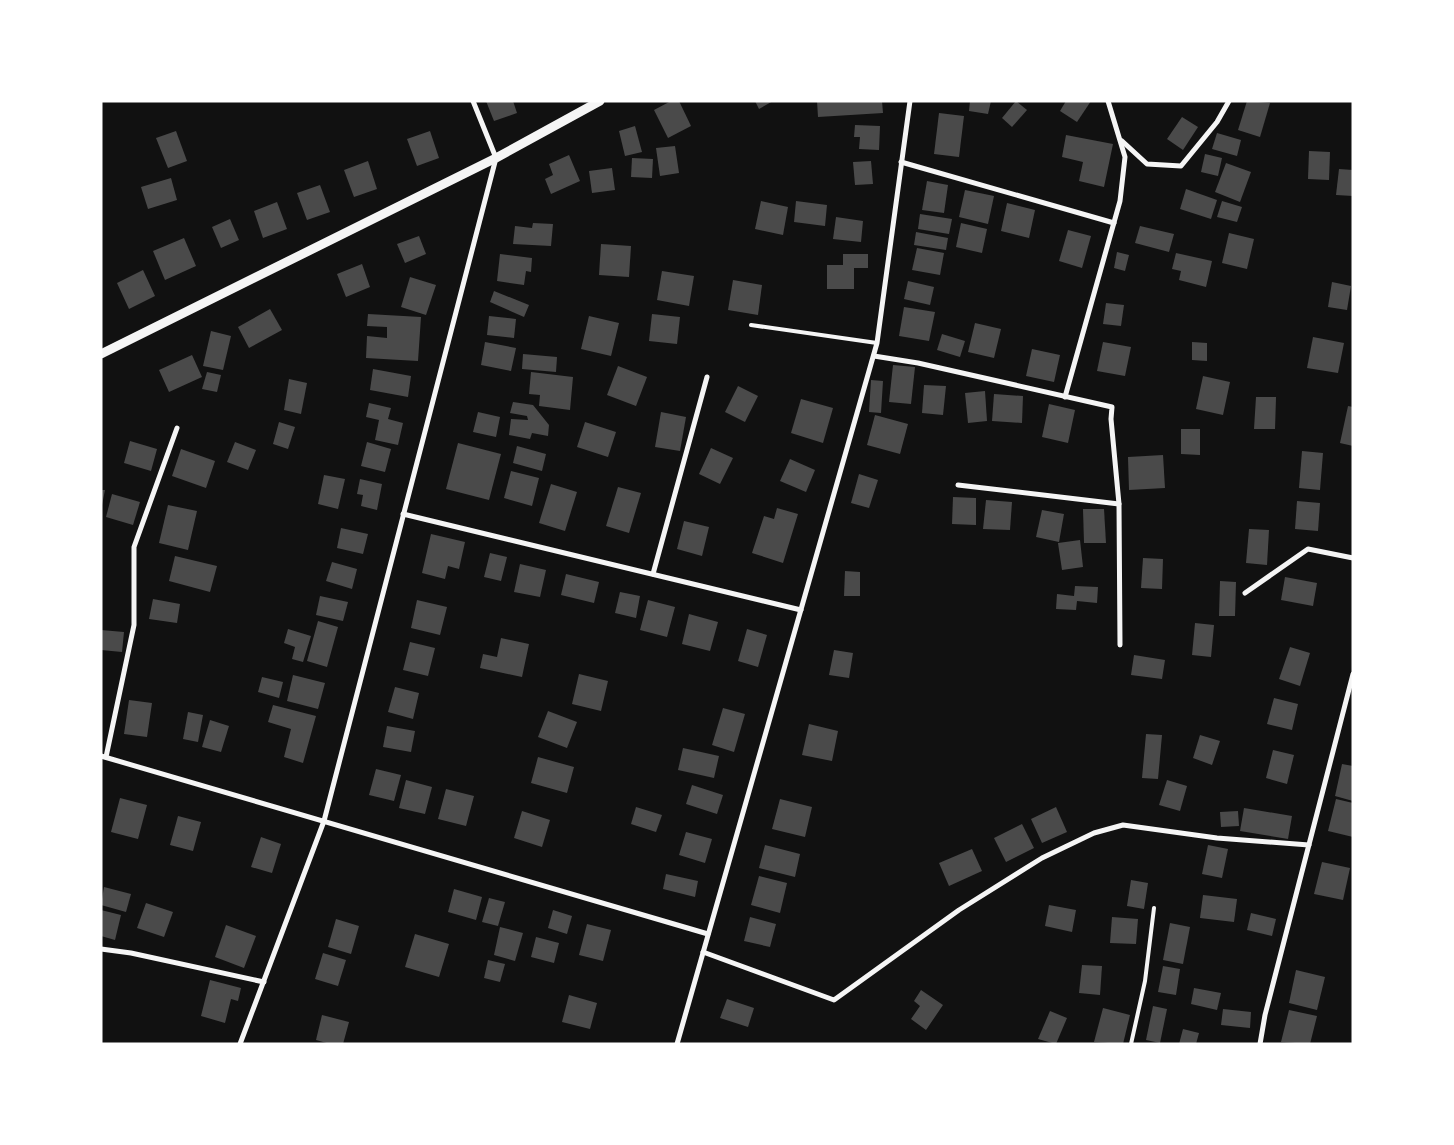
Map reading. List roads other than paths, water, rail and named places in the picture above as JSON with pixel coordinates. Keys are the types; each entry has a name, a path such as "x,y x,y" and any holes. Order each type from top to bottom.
{"street":[{"path":"240,1044 324,821 496,158 473,101"},
{"path":"101,354 496,158 600,101"},
{"path":"677,1044 874,356 910,101"},
{"path":"1065,397 1120,202 1125,157 1122,141 1112,120 1108,101"},
{"path":"1122,141 1147,164 1181,166 1217,122 1229,101"},
{"path":"901,162 1114,223"},
{"path":"874,356 1112,407 1111,419 1119,504 1120,645"},
{"path":"653,574 707,377"},
{"path":"176,428 134,547 134,625 104,756 708,934"},
{"path":"958,485 1119,504"},
{"path":"403,514 801,610"},
{"path":"1245,593 1308,549 1353,558"},
{"path":"1260,1044 1265,1015 1353,674"},
{"path":"703,952 834,1000 959,910 1042,858 1094,833 1122,826 1217,838 1309,845"},
{"path":"101,949 131,953 264,982"}],"lane":[{"path":"751,325 877,343"},
{"path":"1131,1044 1144,981 1154,908"}]}
